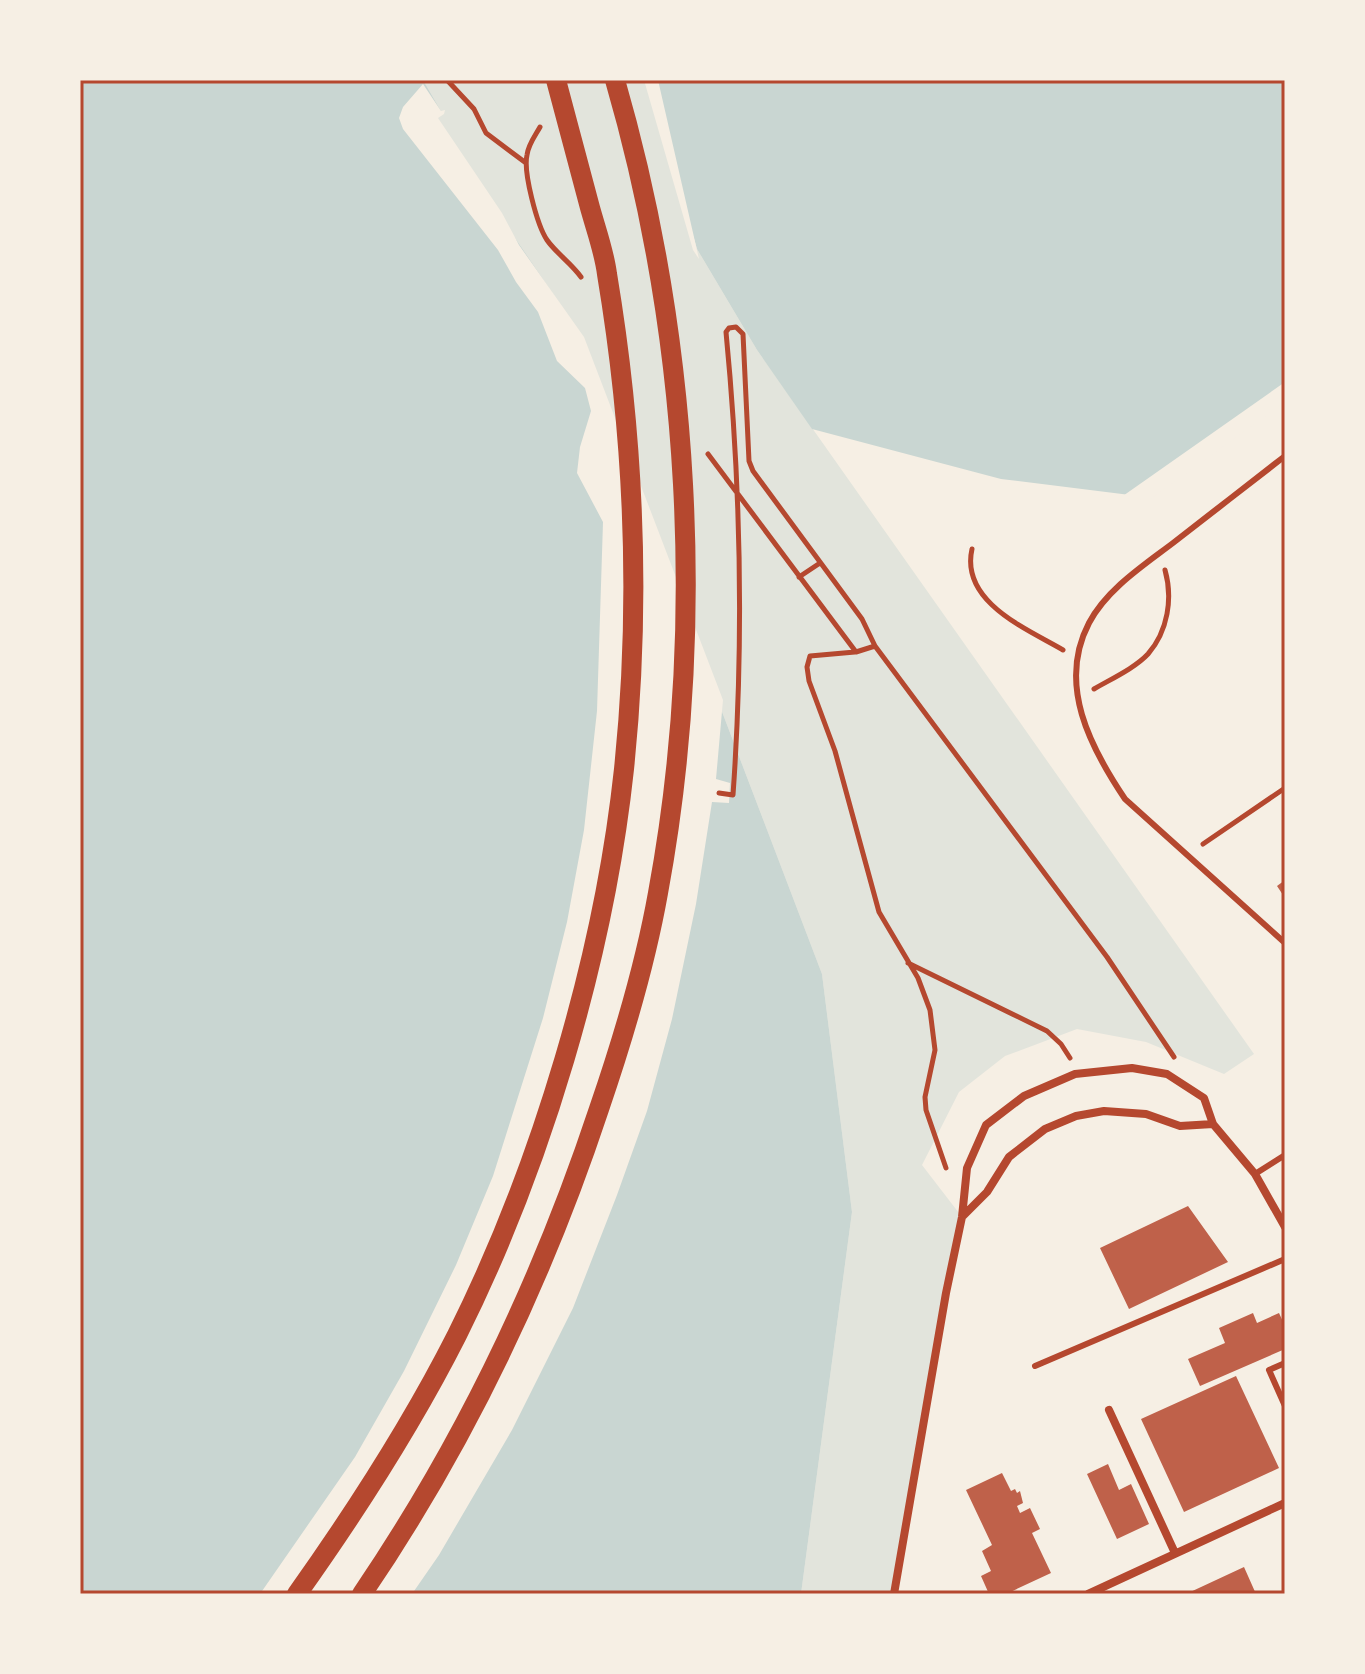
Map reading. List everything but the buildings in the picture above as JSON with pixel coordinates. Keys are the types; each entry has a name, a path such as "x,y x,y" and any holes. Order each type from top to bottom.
{"main road":[{"path":"297,1594 407,1427 458,1333 487,1269 540,1134 562,1065 590,957 613,845 624,768 633,615 629,460 607,270 556,80"},
{"path":"362,1594 457,1440 521,1315 575,1180 622,1040 658,895 681,729 687,592 680,439 661,287 632,138 615,80"}],"street":[{"path":"894,1594 962,1217 967,1168 986,1125 1024,1096 1075,1074 1102,1070 1143,1070 1167,1074 1204,1098 1213,1124 1255,1174 1285,1227"},
{"path":"962,1217 987,1192 1009,1157 1045,1129 1076,1116 1104,1111 1146,1114 1180,1126 1213,1124"},
{"path":"1109,1410 1175,1553"},
{"path":"1088,1594 1285,1503"}],"lane":[{"path":"1285,456 1110,595 1089,622 1077,658 1076,699 1088,737 1125,799 1285,943"},
{"path":"1255,1174 1285,1155"},
{"path":"1035,1366 1285,1259"},
{"path":"1285,1363 1269,1370 1285,1406"}],"path":[{"path":"447,80 474,109 486,133 526,163 527,152 540,127"},
{"path":"719,793 733,795 738,726 740,555 737,441 726,332 736,327 743,334 749,461 753,471 862,619 875,646 1107,957 1204,1098"},
{"path":"972,549 974,575 982,594 996,610 1077,658"},
{"path":"1076,699 1148,655 1163,628 1171,591 1160,553"},
{"path":"799,577 820,563"},
{"path":"856,652 810,656 807,667 809,681 835,751 879,912 922,989 935,1035 926,1110 947,1173"},
{"path":"1187,855 1285,788"},
{"path":"908,963 1047,1031 1061,1044 1072,1061 1075,1074"}],"shaded area":[{"path":"80,80 423,80 441,111 433,117 575,326 822,974 852,1212 801,1594 80,1594"},
{"path":"423,80 648,80 697,249 757,350 1254,1054 1224,1074 1146,1042 1077,1029 1005,1056 959,1092 922,1165 962,1217 894,1594 801,1594 852,1212 822,974 575,326 433,117 441,111"},
{"path":"648,80 1285,80 1285,397 1146,497 1001,479 812,429 757,350 697,249"}],"pier":[{"path":"644,80 658,80 699,259 693,250"},
{"path":"423,84 441,111 445,110 438,118 502,213 519,245 584,337 723,700 716,779 730,783 729,803 712,802 696,904 672,1019 647,1111 617,1195 573,1308 512,1430 439,1555 412,1594 260,1594 355,1457 404,1371 456,1265 493,1176 543,1018 567,922 584,830 597,711 603,522 577,473 580,447 591,411 585,388 557,361 538,312 498,250 403,129 399,118 403,107"},
{"path":"1285,382 1285,402 1149,500 1120,498"}]}
